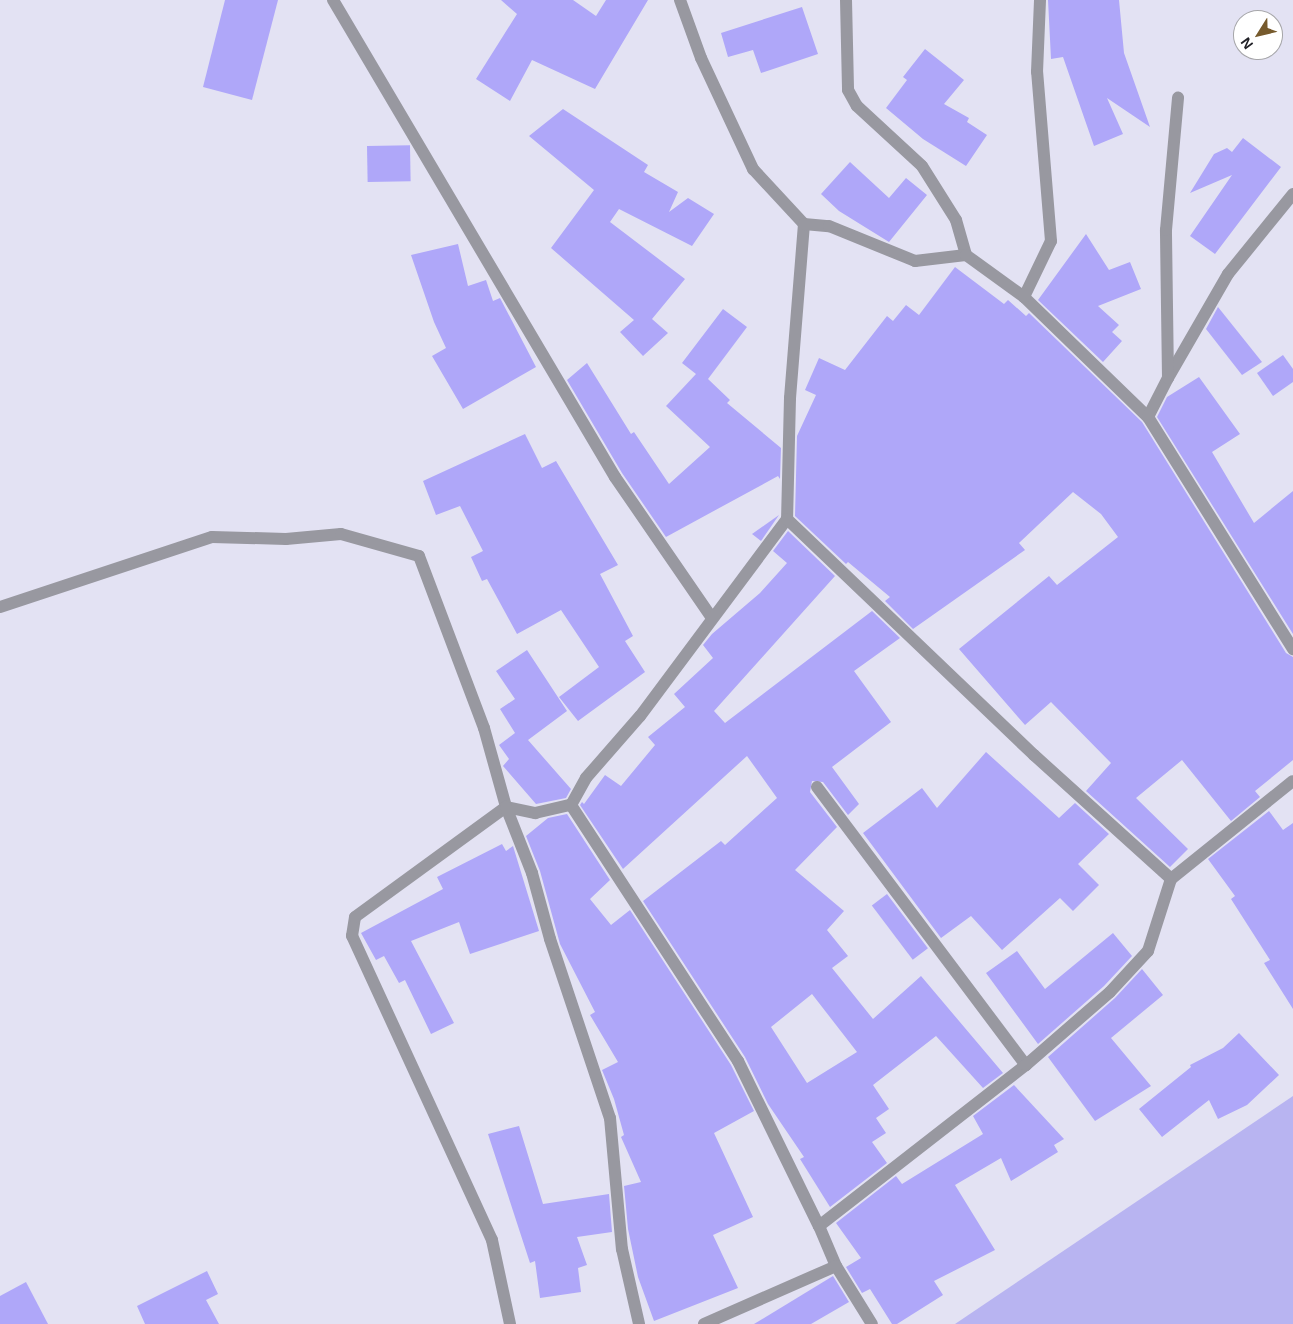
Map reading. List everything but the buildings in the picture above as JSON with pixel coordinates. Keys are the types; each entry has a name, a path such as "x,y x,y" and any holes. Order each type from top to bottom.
{"street":[{"path":"334,0 615,477 712,618"},
{"path":"680,0 701,58 753,170 804,224 829,226 915,260 966,255"},
{"path":"846,0 848,90 857,106 922,166 956,220 966,255 1024,297 1148,417 1293,649"},
{"path":"1024,297 1051,241 1037,72 1040,0"},
{"path":"1168,378 1166,230 1178,98"},
{"path":"1148,417 1168,378 1228,274 1293,194"},
{"path":"510,1324 492,1240 352,936 354,917 506,808 535,813 571,805 586,778 640,716 788,519 790,398 804,224"},
{"path":"788,519 1034,755 1171,879"},
{"path":"0,608 212,537 286,539 341,534 419,556 484,728 506,808 532,873 550,939 610,1118 622,1249 639,1324"},
{"path":"819,1226 1026,1065 1110,992 1148,951 1171,879 1293,781"},
{"path":"817,787 1026,1065"},
{"path":"571,805 738,1061 819,1226 836,1266 872,1324"},
{"path":"704,1324 836,1266"}],"shaded area":[{"path":"1293,1096 1293,1324 955,1324"}]}
